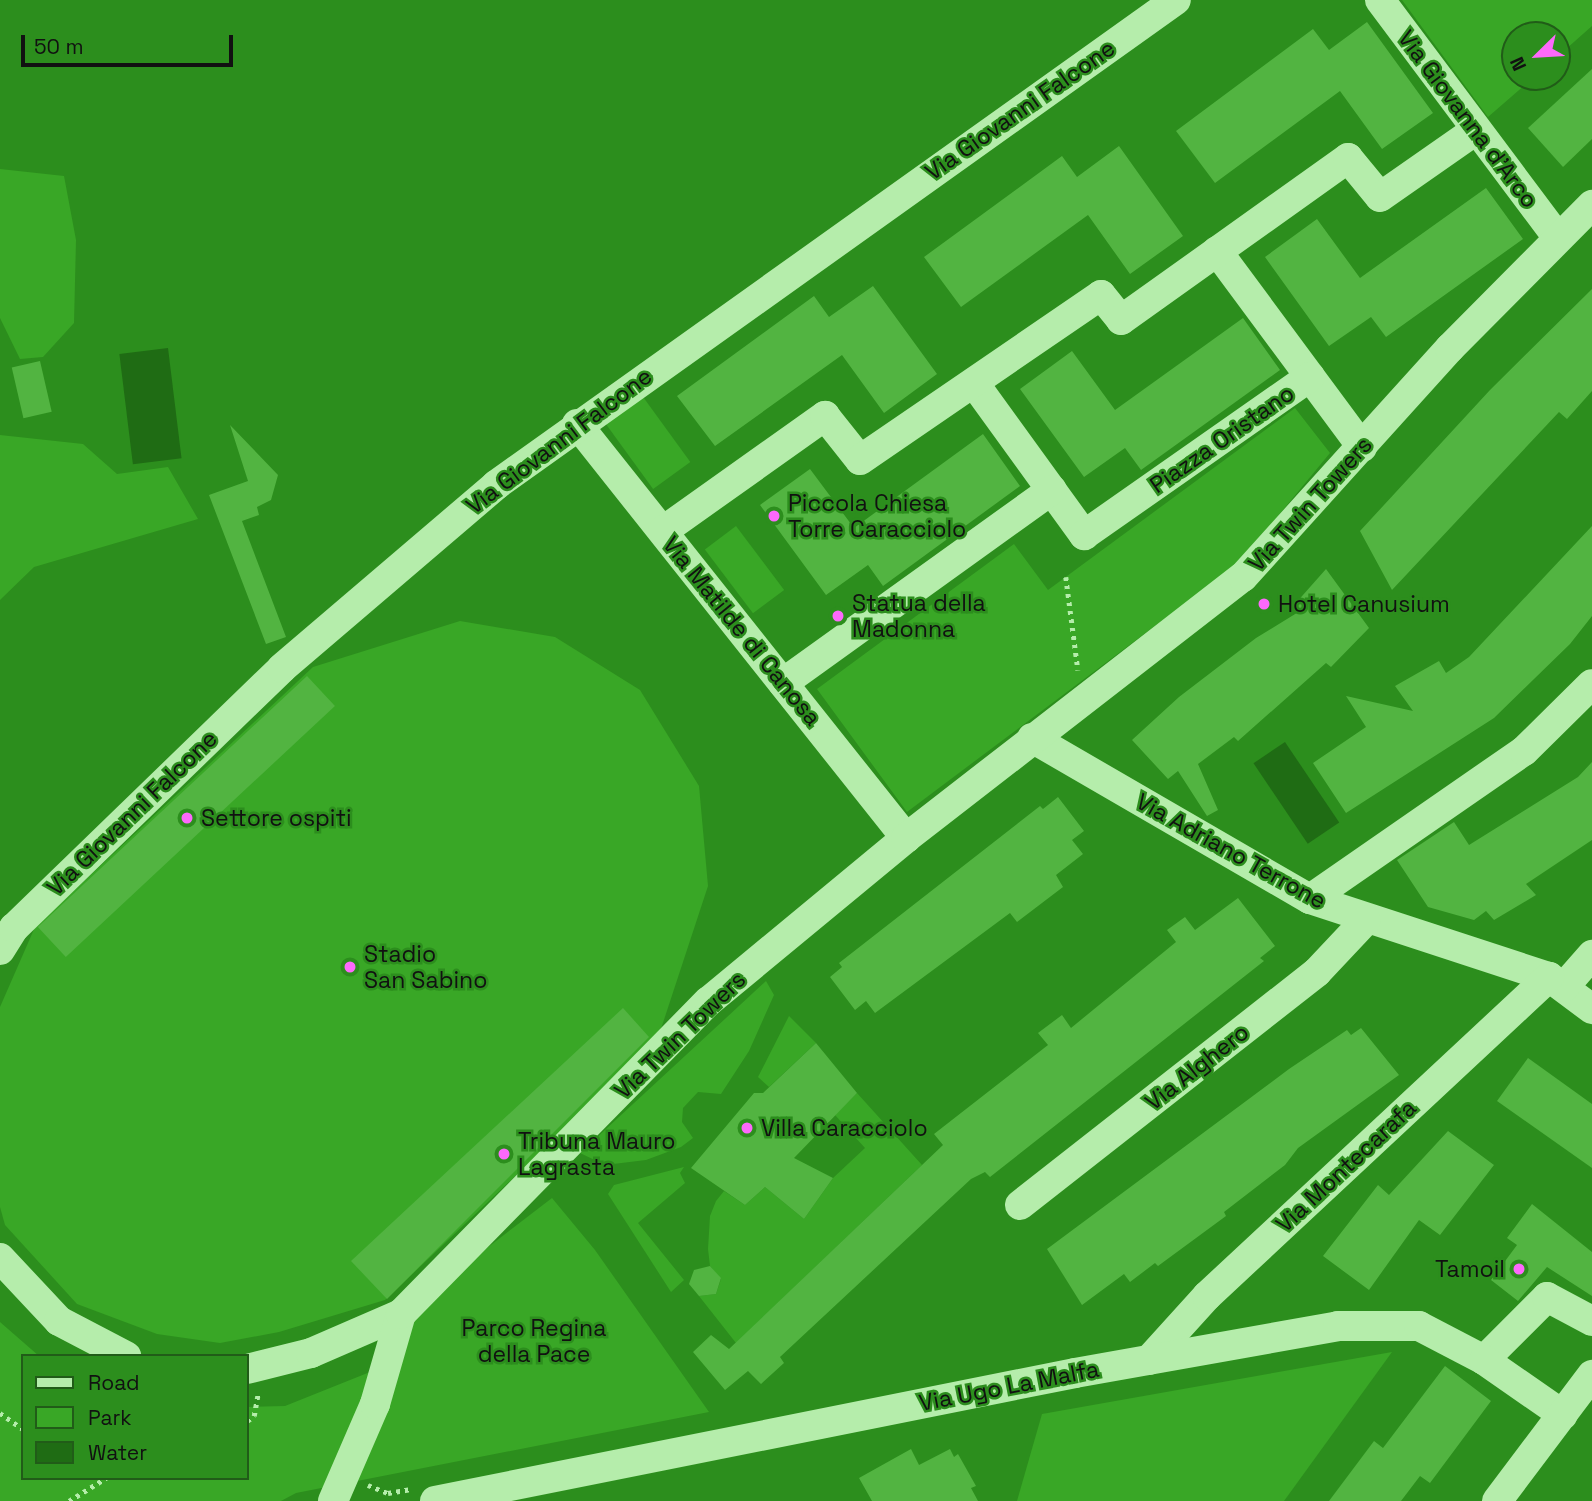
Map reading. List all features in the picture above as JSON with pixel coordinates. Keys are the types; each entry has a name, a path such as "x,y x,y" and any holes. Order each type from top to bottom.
{"street":[{"name":"Via Giovanni Falcone","path":"0,950 14,928 282,668 496,485 577,424 1176,0"},
{"name":"Via Giovanna d'Arco","path":"1380,0 1558,237"},
{"path":"663,531 825,416 860,460 1101,295 1121,320 1348,158 1380,197 1476,130"},
{"name":"Via Twin Towers","path":"333,1501 374,1404 401,1314 709,1001 1032,738 1243,578 1558,237 1592,205"},
{"name":"Piazza Oristano","path":"974,383 1084,535 1310,377 1217,251"},
{"path":"1310,377 1362,447"},
{"name":"Via Matilde di Canosa","path":"577,424 906,838"},
{"path":"783,683 1052,490"},
{"path":"1310,899 1524,751 1592,684"},
{"name":"Via Adriano Terrone","path":"1032,738 1310,899 1556,982 1592,1009"},
{"name":"Via Alghero","path":"1020,1205 1317,972 1366,920"},
{"name":"Via Montecarafa","path":"1149,1360 1207,1296 1556,982 1592,955"},
{"path":"0,1258 59,1321 122,1354"},
{"path":"1485,1360 1547,1297 1592,1321"},
{"path":"257,1380 401,1314"},
{"name":"Via Ugo La Malfa","path":"429,1494 1338,1326 1419,1326 1485,1360 1563,1415"},
{"path":"1497,1501 1592,1375"}],"path":[{"path":"1066,577 1083,699"},
{"path":"0,1413 21,1428"},
{"path":"362,1474 365,1484 388,1493 429,1494"},
{"path":"69,1501 78,1499 103,1480"}],"green space":[{"path":"1402,0 1592,0 1592,26 1571,45 1571,21 1501,21 1501,91 1518,91 1488,117"},
{"path":"0,169 64,176 76,240 74,323 43,357 20,359 0,318"},
{"path":"638,390 690,462 653,489 601,417"},
{"path":"1295,408 1330,453 1240,562 907,812 817,689 1014,544 1048,590"},
{"path":"0,435 83,444 117,474 168,467 198,519 34,567 0,600"},
{"path":"736,526 784,590 753,613 705,549"},
{"name":"Stadio San Sabino","path":"460,621 555,637 640,690 699,786 708,886 657,1041 385,1300 279,1332 220,1343 157,1334 77,1304 5,1225 0,1207 0,1007 35,927 313,667"},
{"path":"766,981 774,995 749,1051 721,1094 698,1092 683,1108 682,1122 693,1138 681,1147 646,1160 605,1165 580,1153"},
{"path":"789,1016 816,1043 769,1087 758,1077"},
{"path":"857,1093 922,1165 736,1343 699,1296 716,1294 721,1279 710,1266 708,1249 710,1216 716,1201 724,1191 745,1205 765,1187 804,1219 833,1178 865,1148 835,1115"},
{"path":"684,1167 680,1173 685,1183 638,1223 684,1280 671,1292 608,1194 614,1185"},
{"name":"Parco Regina della Pace","path":"552,1198 595,1250 709,1412 296,1493 281,1501 0,1501 0,1322 37,1354 21,1354 21,1480 248,1480 248,1407 285,1406 385,1366 401,1314"},
{"path":"1392,1352 1284,1501 1017,1501 1042,1414"}],"water":[{"path":"168,348 182,458 133,464 119,354"},
{"path":"1285,742 1339,822 1308,844 1253,763"}],"building":[{"path":"1367,22 1433,113 1382,149 1340,91 1215,183 1176,131 1313,29 1329,50"},
{"path":"1592,69 1592,139 1563,167 1528,128"},
{"path":"1119,146 1183,236 1130,274 1088,215 961,307 924,257 1062,156 1077,177"},
{"path":"1486,188 1523,239 1386,337 1371,317 1329,346 1265,257 1317,219 1360,278"},
{"path":"873,286 937,374 884,413 842,355 715,446 677,396 814,296 829,317"},
{"path":"1592,289 1592,391 1567,419 1559,412 1392,590 1360,531 1490,390"},
{"path":"1243,318 1280,370 1141,470 1125,448 1084,477 1020,389 1072,351 1115,410"},
{"path":"40,361 52,412 23,418 12,368"},
{"path":"230,425 278,475 271,500 257,507 259,515 242,521 286,637 266,644 209,495 248,481"},
{"path":"983,434 1020,486 883,586 868,565 826,595 760,505 810,469 854,528"},
{"path":"1592,526 1592,616 1570,644 1494,718 1346,813 1313,763 1366,727 1346,696 1413,711 1395,686 1439,661 1446,673 1469,657"},
{"path":"1326,569 1369,628 1331,667 1326,663 1238,741 1234,737 1198,764 1218,810 1207,816 1178,771 1168,779 1132,740 1179,697 1256,638 1300,611 1295,604"},
{"name":"Settore ospiti","path":"307,676 335,706 66,957 38,927"},
{"path":"1592,762 1592,840 1526,884 1536,895 1494,920 1486,911 1474,920 1428,907 1397,860 1454,822 1469,845 1578,777"},
{"path":"1058,797 1084,831 1072,840 1083,854 1056,875 1063,887 1017,922 1010,913 875,1013 866,1001 855,1010 830,977 842,967 839,963 1040,806 1043,809"},
{"path":"1238,898 1275,946 1260,958 1264,961 990,1177 985,1172 971,1179 780,1357 784,1363 761,1384 748,1371 725,1390 693,1352 711,1335 729,1349 943,1145 934,1134 1048,1045 1038,1033 1062,1015 1071,1028 1176,942 1167,930 1185,917 1195,930"},
{"name":"Tribuna Mauro Lagrasta","path":"623,1008 649,1037 387,1299 351,1261"},
{"path":"1361,1028 1399,1075 1298,1148 1285,1165 1224,1212 1226,1216 1158,1266 1155,1263 1130,1282 1124,1274 1082,1305 1047,1249 1289,1069 1347,1030 1351,1035"},
{"name":"Villa Caracciolo","path":"816,1043 857,1093 794,1158 833,1178 804,1219 765,1187 745,1205 691,1168 754,1093 763,1093"},
{"path":"1528,1058 1592,1104 1592,1168 1497,1101"},
{"path":"1448,1131 1494,1165 1440,1235 1419,1220 1369,1290 1323,1256 1378,1185 1389,1195"},
{"path":"1532,1204 1592,1252 1592,1296 1547,1267 1518,1301 1491,1280 1517,1245 1507,1238"},
{"path":"710,1266 721,1278 716,1294 699,1296 689,1284 694,1270"},
{"path":"1445,1366 1491,1401 1430,1483 1420,1476 1401,1501 1329,1501 1374,1441 1383,1448"},
{"path":"911,1449 919,1465 950,1449 954,1457 958,1454 976,1486 971,1488 978,1501 872,1501 859,1478"}],"place":[{"name":"Piccola Chiesa Torre Caracciolo","path":"774,516"},
{"name":"Hotel Canusium","path":"1264,604"},
{"name":"Statua della Madonna","path":"838,616"},
{"name":"Settore ospiti","path":"187,818"},
{"name":"Stadio San Sabino","path":"350,967"},
{"name":"Villa Caracciolo","path":"747,1128"},
{"name":"Tribuna Mauro Lagrasta","path":"504,1154"},
{"name":"Tamoil","path":"1519,1269"}]}
